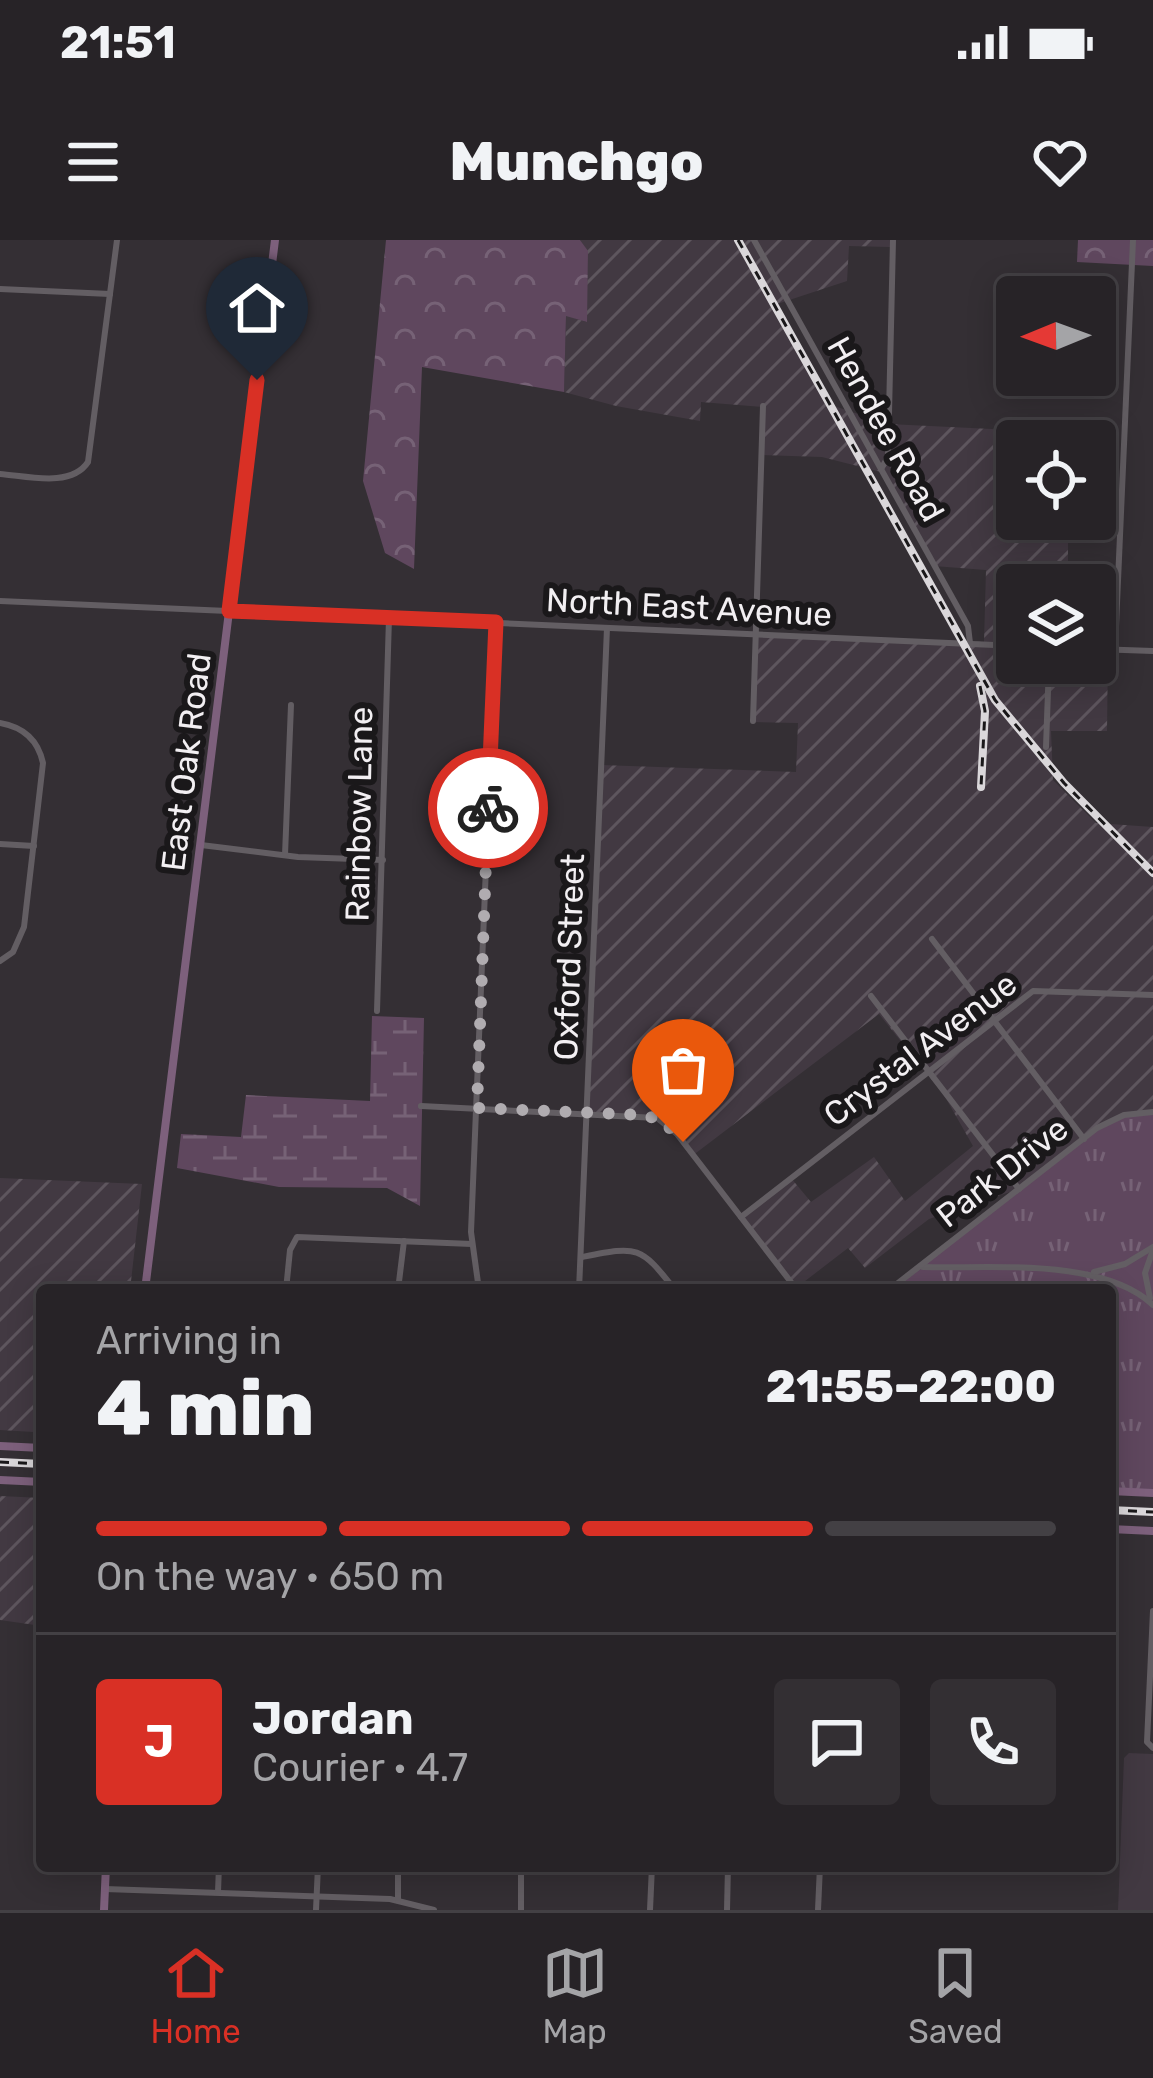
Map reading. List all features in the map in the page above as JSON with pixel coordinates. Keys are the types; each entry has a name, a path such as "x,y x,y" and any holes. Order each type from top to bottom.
{"street":[{"path":"0,474 70,477 86,466 117,240"},
{"name":"East Oak Road","path":"146,1284 275,240"},
{"name":"Hendee Road","path":"754,240 968,626 970,644"},
{"path":"881,469 888,458 893,240"},
{"path":"1116,627 1133,240"},
{"path":"0,289 110,294"},
{"path":"753,721 763,406"},
{"name":"North East Avenue","path":"0,601 996,645"},
{"name":"Rainbow Lane","path":"377,1011 389,618"},
{"path":"478,1284 472,1244 496,622"},
{"name":"Oxford Street","path":"579,1284 607,627"},
{"path":"1116,650 1153,651"},
{"path":"1046,747 1048,684"},
{"path":"285,855 291,705"},
{"path":"0,723 19,728 41,755 24,927 13,952 0,961"},
{"path":"0,844 34,846"},
{"path":"200,844 383,860"},
{"path":"932,939 1084,1138"},
{"name":"Crystal Avenue","path":"740,1217 1030,993 1153,995"},
{"path":"871,996 1019,1189"},
{"path":"421,1106 644,1115 663,1121 792,1284"},
{"name":"Park Drive","path":"898,1284 1084,1138 1118,1117 1153,1112"},
{"path":"287,1284 295,1239 472,1244"},
{"path":"399,1284 404,1241"},
{"path":"919,1267 1090,1273 1125,1264 1153,1249"},
{"path":"1153,1249 1145,1273 1153,1304"},
{"path":"580,1257 636,1251 650,1258 670,1284"},
{"path":"1090,1273 1130,1287 1153,1304"},
{"path":"664,1284 666,1279"},
{"path":"0,1446 36,1448"},
{"path":"0,1480 36,1482"},
{"path":"1116,1491 1153,1493"},
{"path":"1116,1529 1153,1531"},
{"path":"1153,1611 1147,1742 1153,1748"},
{"path":"104,1910 106,1872"},
{"path":"218,1892 219,1872"},
{"path":"316,1910 318,1872"},
{"path":"398,1872 398,1900"},
{"path":"521,1872 521,1910"},
{"path":"650,1910 652,1872"},
{"path":"727,1910 728,1872"},
{"path":"818,1910 820,1872"},
{"path":"105,1889 398,1900 434,1910"}],"shaded area":[{"path":"580,240 890,240 890,247 849,246 847,281 771,306 825,403 888,424 996,429 996,540 1068,540 1068,564 996,564 996,684 1108,684 1107,731 1051,731 1053,780 1096,823 1153,827 1153,1117 1019,1189 929,1219 865,1268 848,1248 801,1284 793,1284 741,1217 791,1178 811,1202 874,1157 905,1201 973,1146 944,1095 879,1014 692,1156 661,1120 587,1114 601,765 796,772 798,723 754,722 757,633 984,642 986,570 934,566 881,472 822,457 762,455 763,407 701,402 700,421 564,392 566,315 586,322 588,252"},
{"path":"0,1178 142,1184 131,1284 36,1284 34,1432 0,1430"},
{"path":"0,1496 36,1498 36,1625 0,1620"},
{"path":"1129,1753 1153,1754 1153,1910 1118,1910 1124,1758"}],"green space":[{"path":"386,240 580,240 588,251 587,322 566,316 564,392 422,367 414,569 385,553 363,481"},
{"path":"1078,240 1153,240 1153,266 1077,262"},
{"path":"372,1016 424,1018 420,1206 387,1188 279,1187 177,1168 181,1134 241,1137 246,1095 370,1101"},
{"path":"1153,1112 1153,1493 1116,1491 1116,1284 898,1284 1110,1120"}],"railway":[{"path":"738,240 995,700 1064,783 1153,873"},
{"path":"980,686 985,711 981,787"},
{"path":"0,1462 36,1464"},
{"path":"1116,1510 1153,1512"}],"way so far":[{"path":"488,808 477,1108 644,1115 663,1121 683,1142"}],"route":[{"path":"257,380 229,611 496,622 488,808"}]}
